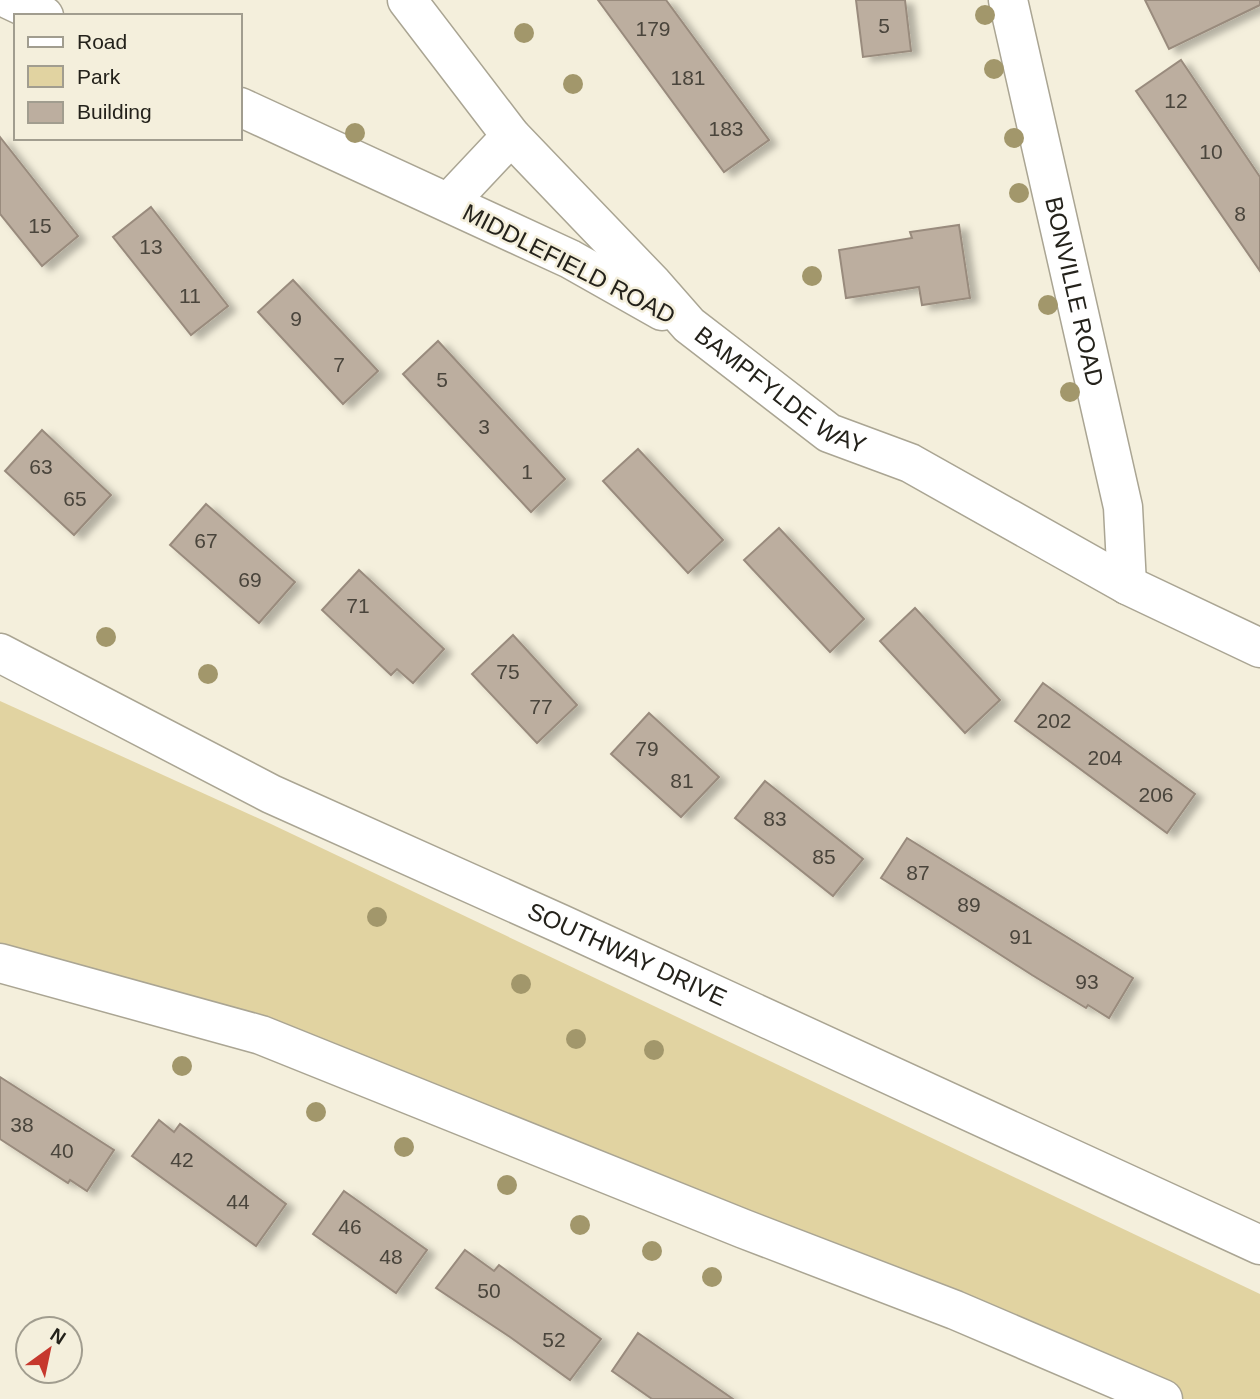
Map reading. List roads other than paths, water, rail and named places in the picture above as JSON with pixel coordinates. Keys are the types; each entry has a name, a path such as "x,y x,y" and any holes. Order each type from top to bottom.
{"street":[{"path":"10,0 40,14"},
{"name":"BAMPFYLDE WAY","path":"407,0 511,136 653,284 688,325 829,433 910,463 1127,585 1260,648"},
{"name":"BONVILLE ROAD","path":"1008,0 1123,507 1127,585"},
{"name":"MIDDLEFIELD ROAD","path":"242,108 570,259 688,325"},
{"name":"MIDDLEFIELD ROAD","path":"449,202 511,136"},
{"name":"SOUTHWAY DRIVE","path":"0,653 271,794 573,929 1260,1245"},
{"path":"0,963 261,1035 744,1229 955,1310 1163,1399"}]}
